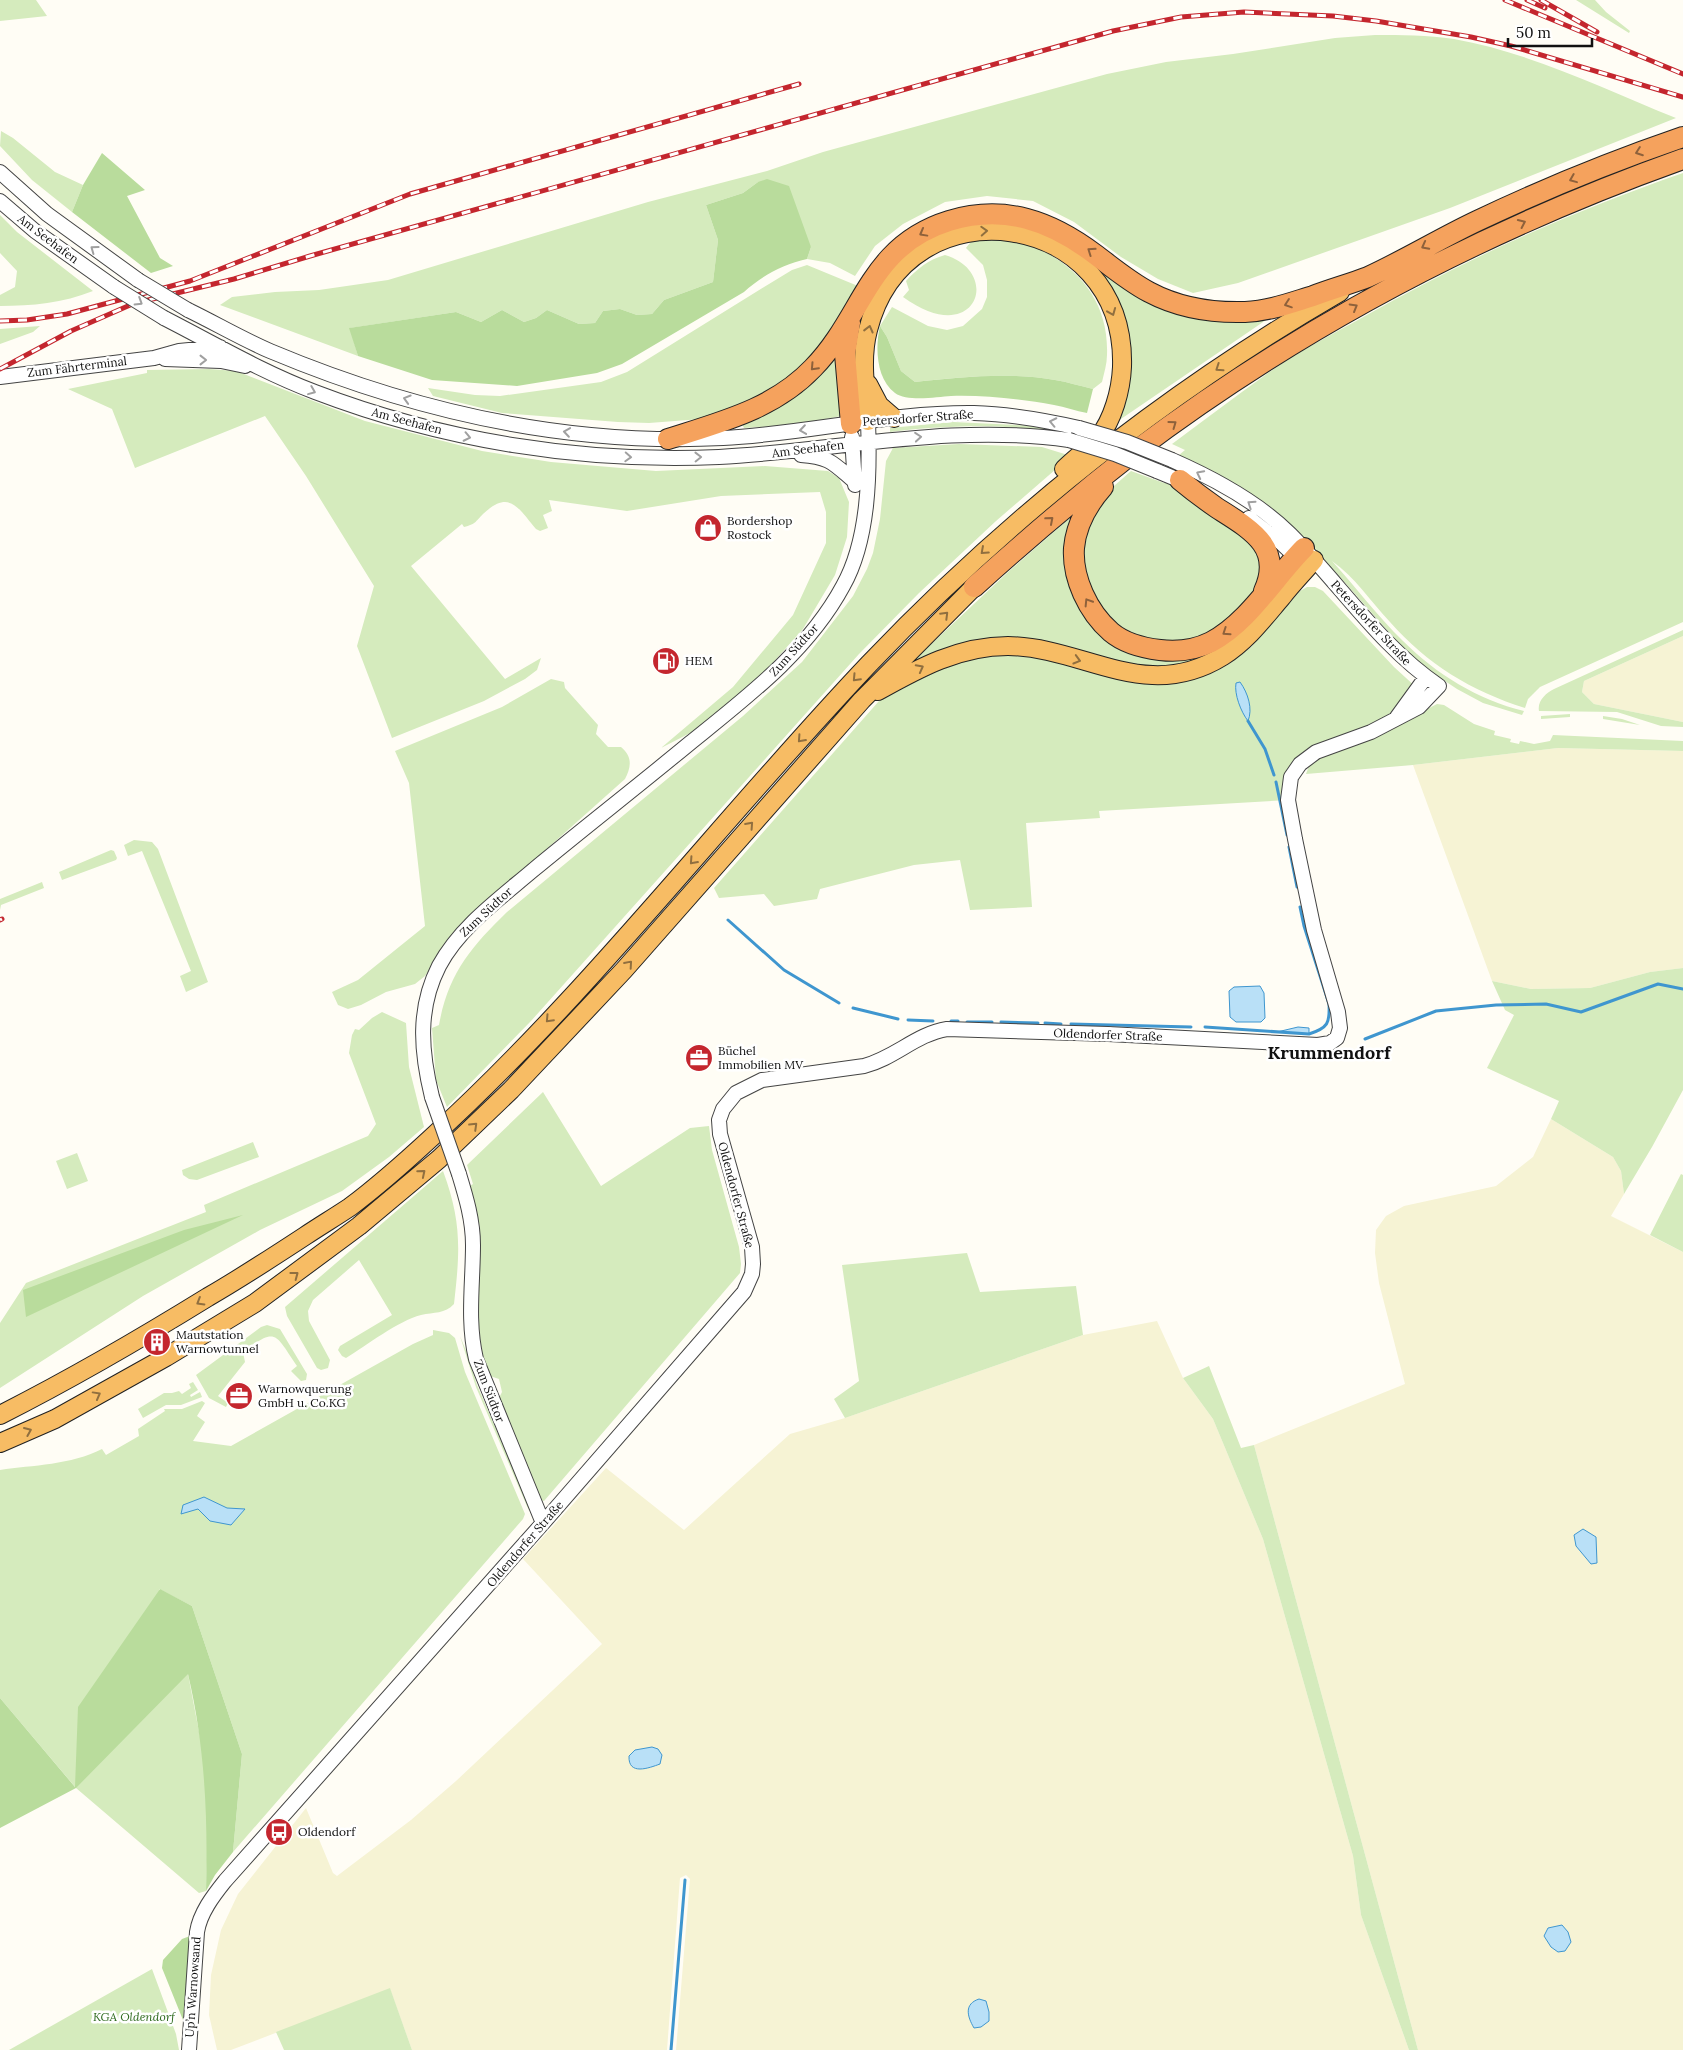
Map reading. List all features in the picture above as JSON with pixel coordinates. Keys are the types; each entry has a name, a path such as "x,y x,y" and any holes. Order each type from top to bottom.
{"highway":[{"path":"0,1415 142,1337 242,1277 350,1207 429,1141 503,1068 617,947 870,662 930,602 1020,519 1078,470 1172,400 1259,341 1367,277 1434,241 1504,208 1610,163 1683,137"},
{"path":"0,1443 55,1419 166,1357 255,1303 359,1226 439,1159 511,1090 624,970 862,700 974,587 1060,511 1134,452 1256,367 1354,308 1423,270 1543,213 1683,158"},
{"path":"668,439 752,412 794,386 814,367 830,347 884,263 903,245 924,231 946,222 966,217 986,214 1035,220 1058,230 1148,292 1196,310 1240,312 1274,309 1367,277"},
{"path":"860,422 865,377 864,352 873,312 884,291 900,270 918,254 952,236 972,232 1012,232 1049,242 1069,254 1084,268 1107,298 1115,319 1120,338 1122,360 1119,389 1108,420 1098,437 1025,505 1020,519"},
{"path":"860,298 847,332 845,354 860,422"},
{"path":"865,377 879,405 894,418"},
{"path":"1134,452 1094,496 1078,527 1074,548 1075,569 1082,592 1094,613 1111,632 1130,644 1170,652 1193,649 1212,642 1234,627 1275,583 1305,558"},
{"path":"1180,480 1200,496 1246,526 1261,541 1267,551 1270,563 1270,577 1261,597"},
{"path":"862,700 925,665 951,654 980,648 1008,646 1041,650 1136,675 1156,676 1182,673 1222,657 1240,644 1305,558"}],"street":[{"name":"Am Seehafen","path":"0,172 48,214 138,280 188,310 268,350 345,381 440,409 531,427 593,435 668,439 746,437 860,422"},
{"name":"Am Seehafen","path":"0,201 35,231 114,287 164,318 267,372 353,406 415,425 472,438 530,448 586,455 650,458 771,454 869,442"},
{"name":"Zum Fährterminal","path":"0,377 154,358 179,351 220,347 268,350"},
{"name":"Zum Fährterminal","path":"154,358 221,361 267,372"},
{"name":"Petersdorfer Straße","path":"860,422 942,414 1026,417 1078,428 1127,442 1172,460 1246,500 1273,519 1305,558"},
{"name":"Zum Südtor","path":"543,1524 476,1359 471,1331 473,1243 471,1222 459,1174 432,1097 422,1047 423,1015 432,982 451,948 489,908 576,834 755,691 789,657 830,608 844,585 854,562 860,541 869,442 860,422"},
{"name":"Zum Südtor","path":"860,422 852,444 854,481 864,512"},
{"name":"Petersdorfer Straße","path":"869,442 971,434 1036,435 1068,440 1115,454 1180,480 1217,498 1305,558 1327,576 1400,656 1439,686"},
{"path":"771,454 816,456 832,461 854,481"},
{"name":"Oldendorfer Straße","path":"1396,718 1426,677"},
{"name":"Oldendorfer Straße","path":"198,1924 210,1901 225,1881 543,1524 744,1292 752,1269 752,1247 723,1148 720,1127 723,1109 736,1092 747,1086 776,1077 878,1063 928,1034 947,1029 1108,1034 1318,1045 1330,1043 1337,1038 1340,1028 1338,1012 1314,930 1291,820 1288,800 1291,777 1300,764 1316,752 1364,735 1419,708 1439,686"},
{"name":"Up’n Warnowsand","path":"189,2050 198,1924"}],"shaded area":[{"path":"1683,636 1683,722 1594,704 1582,692 1584,681"},
{"path":"1558,748 1683,751 1683,968 1650,972 1590,988 1531,989 1492,981 1413,765"},
{"path":"1551,1119 1613,1157 1621,1171 1624,1194 1611,1216 1683,1252 1683,2050 1418,2050 1254,1445 1405,1384 1379,1283 1375,1253 1376,1230 1386,1216 1404,1206 1496,1186 1533,1157"},
{"path":"1157,1321 1183,1378 1213,1419 1263,1539 1353,1856 1361,1915 1409,2050 676,2050 690,1879 686,1875 680,1878 667,2050 412,2050 390,1989 231,2050 217,2050 209,2015 211,1975 221,1930 238,1894 306,1808 333,1873 337,1876 411,1820 456,1781 602,1644 523,1559 606,1468 684,1530 790,1434 845,1418 1083,1335"}],"green space":[{"path":"0,0 36,0 47,16 0,21"},
{"path":"1576,0 1595,0 1606,12 1630,31 1629,33"},
{"path":"1375,35 1434,37 1483,45 1567,73 1676,118 1450,208 1238,283 1193,293 1158,279 1121,257 1074,222 1033,201 987,196 945,202 903,224 875,246 855,276 830,263 807,259 811,247 758,182 743,193 706,205 718,240 713,282 664,300 652,314 637,315 620,309 603,311 595,323 579,324 547,310 536,318 524,322 502,310 481,322 456,312 350,328 358,356 220,305 232,297 275,292 319,290 388,280 648,202 767,171 823,152 1107,74 1166,62 1335,38"},
{"path":"1,131 13,138 55,172 83,185 72,212 32,180 0,146"},
{"path":"102,153 145,190 127,196 160,258 173,266 151,273 72,212 83,185"},
{"path":"1683,173 1683,622 1540,687 1528,699 1525,708 1468,684 1419,651 1355,582 1332,561 1375,612 1429,664 1474,693 1524,711 1522,715 1483,703 1457,689 1408,654 1298,533 1202,466 1179,455 1185,450 1172,444 1252,384 1288,360 1313,344 1403,295 1521,237 1601,203"},
{"path":"767,179 789,186 811,247 807,259 773,271 744,292 622,364 597,373 517,386 432,380 358,356 349,328 456,312 481,322 502,310 524,322 536,318 547,310 579,324 595,323 603,311 620,309 637,315 652,314 664,300 713,282 718,240 706,205 743,193 758,182"},
{"path":"0,215 17,232 93,291 47,303 0,306 0,295 15,287 17,271 0,253"},
{"path":"980,221 1016,224 1034,228 1058,237 1139,293 1179,311 1222,319 1268,316 1269,318 1118,421 1113,420 1125,374 1125,339 1123,327 1110,294 1089,266 1063,245 1032,231 999,225 965,227 933,237 903,257 888,272 875,290 866,309 857,339 857,408 853,371 855,334 861,312 870,291 898,257 916,243 957,225"},
{"path":"988,236 1028,244 1050,255 1078,276 1088,289 1097,303 1103,319 1106,336 1107,358 1102,382 1093,389 1060,381 1021,376 967,377 915,382 901,371 887,337 880,326 892,307 928,326 947,330 963,326 982,309 987,297 987,280 983,265 966,248 973,241"},
{"path":"945,255 963,264 973,276 976,290 973,302 964,311 949,315 928,311 903,297 909,290 906,281 910,276 928,262"},
{"path":"807,265 858,286 834,330 810,361 770,396 701,419 649,423 502,413 433,396 428,388 475,395 500,396 601,382 627,372 792,270"},
{"path":"40,326 33,332 0,344 0,329"},
{"path":"880,326 887,337 901,371 915,382 1003,376 1021,376 1060,381 1093,389 1087,413 1054,405 1003,398 951,396 914,398 900,396 884,380 878,362 878,334"},
{"path":"836,354 841,416 796,425 744,428 742,424 771,411 794,396"},
{"path":"209,369 236,371 365,421 482,451 551,462 656,471 765,466 828,471 839,478 849,502 847,537 835,575 803,629 761,676 696,730 661,748 733,687 793,615 826,543 826,512 820,492 721,496 627,511 549,500 552,511 543,515 548,528 540,531 513,504 507,502 500,503 483,514 473,524 464,527 462,524 411,566 505,679 541,658 537,670 525,679 484,701 392,738 357,646 374,586 306,476 265,416 135,468 112,409 68,389 147,373 147,370"},
{"path":"953,422 1039,426 1074,432 1072,435 1027,428 981,426 890,432 890,428"},
{"path":"959,444 1042,447 1071,456 996,521 919,593 859,654 531,1021 447,1107 436,1080 432,1028 439,1025 448,991 455,976 482,937 507,912 743,716 802,662 853,596 867,569 873,553 880,519 886,461 893,448"},
{"path":"1131,471 1164,483 1168,480 1260,548 1260,587 1221,629 1172,646 1128,635 1107,619 1091,599 1081,550 1094,509 1106,493"},
{"path":"1072,516 1066,545 1119,647 1141,657 1166,661 1192,659 1220,648 1204,661 1152,671 977,641 945,648 910,664 1007,573"},
{"path":"1307,587 1315,587 1323,591 1394,667 1417,688 1396,718 1300,764 1288,800 1099,811 1100,818 1026,823 1032,907 970,910 960,860 914,865 820,889 817,899 774,906 764,894 719,898 714,888 879,701 897,686 930,668 987,652 1043,656 1122,680 1159,683 1195,678 1229,664 1251,647 1300,591"},
{"path":"1683,630 1683,636 1584,681 1582,692 1594,704 1683,722 1683,727 1661,726 1617,712 1539,711 1539,704 1545,695 1551,691"},
{"path":"551,679 564,682 565,688 598,725 596,734 608,747 621,747 628,755 630,762 629,770 625,779 455,931 425,976 415,984 386,992 361,1005 348,1009 338,1005 332,992 358,980 425,926 409,783 395,751 502,707"},
{"path":"1437,704 1444,705 1474,724 1495,731 1494,735 1511,739 1510,742 1519,744 1520,741 1534,744 1550,741 1553,735 1683,741 1683,751 1558,748 1413,765 1306,774 1309,766 1318,758 1374,736"},
{"path":"1570,714 1570,717 1541,719 1541,716"},
{"path":"1603,716 1622,719 1640,725 1603,719"},
{"path":"134,840 152,842 158,849 208,982 186,992 180,976 191,971 142,851 128,856 124,845"},
{"path":"111,850 114,851 116,860 62,880 59,872"},
{"path":"42,882 44,888 1,905 0,910 0,899"},
{"path":"1683,968 1683,1090 1624,1194 1621,1171 1613,1157 1551,1119 1559,1101 1487,1068 1514,1015 1505,1010 1492,981 1531,989 1590,988 1650,972"},
{"path":"382,1012 406,1023 409,1067 424,1127 389,1157 342,1191 260,1230 143,1296 0,1388 0,1323 26,1283 206,1212 204,1205 368,1136 376,1124 349,1053 355,1029 359,1030"},
{"path":"543,1092 601,1186 690,1128 709,1126 712,1150 739,1247 741,1264 740,1273 544,1501 538,1499 498,1400 502,1392 499,1379 490,1376 481,1350 478,1320 480,1227 470,1186 473,1184 467,1165"},
{"path":"253,1142 259,1157 197,1180 189,1179 183,1175 182,1170"},
{"path":"77,1153 88,1181 67,1189 56,1161"},
{"path":"443,1171 454,1206 458,1237 454,1304 443,1311 421,1315 403,1322 346,1358 338,1350 340,1346 392,1315 359,1260 313,1300 308,1311 309,1321 330,1360 328,1368 321,1370 317,1368 287,1316 285,1307"},
{"path":"1681,1174 1683,1175 1683,1252 1650,1235"},
{"path":"243,1215 26,1317 23,1290 184,1230"},
{"path":"967,1253 980,1292 1076,1286 1083,1335 845,1418 834,1399 859,1381 842,1265"},
{"path":"267,1325 280,1329 307,1374 306,1380 301,1381 291,1371 297,1366 279,1341 274,1337 269,1337 243,1352 245,1362 218,1396 228,1403 226,1407 209,1398 196,1375 261,1327"},
{"path":"433,1330 449,1333 455,1338 465,1372 525,1514 523,1519 233,1852 242,1754 192,1606 159,1589 188,1674 203,1753 208,1828 206,1891 199,1893 76,1788 0,1698 0,1470 52,1464 78,1458 102,1449 106,1455 139,1436 138,1429 165,1411 164,1409 182,1409 202,1401 205,1403 197,1416 205,1422 193,1441 231,1446 413,1344 433,1335"},
{"path":"460,1336 477,1385 527,1501 529,1511 476,1387"},
{"path":"1209,1366 1241,1448 1254,1445 1418,2050 1409,2050 1361,1915 1353,1856 1263,1539 1213,1419 1183,1378"},
{"path":"193,1382 198,1390 190,1395 191,1397 200,1392 202,1397 181,1405 166,1405 143,1418 138,1409 164,1393 179,1391 182,1394 191,1388 189,1384"},
{"path":"160,1589 192,1606 242,1754 233,1852 215,1875 206,1891 206,1809 202,1755 188,1674 76,1788 0,1828 0,1698 75,1787 78,1707"},
{"path":"190,1936 183,2020 162,1968 163,1960 182,1939"},
{"name":"KGA Oldendorf","path":"152,1969 176,2034 179,2050 9,2050"},
{"path":"390,1988 412,2050 284,2050 276,2032"}],"water":[{"path":"1240,682 1249,701 1248,721 1237,697 1236,683"},
{"path":"1260,986 1264,993 1265,1018 1261,1022 1236,1022 1230,1017 1229,991 1234,987"},
{"path":"1298,1027 1309,1028 1309,1034 1277,1032"},
{"path":"204,1497 227,1508 245,1509 231,1525 210,1521 198,1509 181,1514 183,1505"},
{"path":"1583,1529 1596,1537 1597,1563 1591,1564 1576,1546 1574,1535"},
{"path":"652,1747 658,1749 662,1755 660,1764 640,1769 632,1766 629,1756 635,1750"},
{"path":"1562,1925 1568,1932 1571,1942 1565,1951 1558,1952 1551,1947 1544,1936 1548,1928"},
{"path":"979,1999 986,2001 989,2021 981,2027 974,2028 968,2011 971,2004"}],"waterway":[{"path":"1248,721 1265,749 1274,775"},
{"path":"1276,782 1287,835"},
{"path":"1289,847 1297,887"},
{"path":"1205,1027 1309,1034 1324,1027 1329,1016 1329,1004 1304,926 1300,907"},
{"path":"728,920 784,970 839,1003"},
{"path":"1365,1039 1436,1011 1496,1005 1546,1004 1581,1012 1658,984 1683,989"},
{"path":"853,1008 898,1019"},
{"path":"908,1020 933,1021"},
{"path":"951,1021 958,1021"},
{"path":"967,1022 992,1022"},
{"path":"1001,1022 1038,1023"},
{"path":"1045,1023 1061,1024"},
{"path":"1071,1024 1191,1027"},
{"path":"671,2050 685,1880"}],"railway":[{"path":"1505,0 1683,74"},
{"path":"1527,0 1545,8"},
{"path":"1541,0 1597,32"},
{"path":"132,304 234,279 1113,31 1181,17 1244,12 1333,16 1376,21 1471,37 1511,46 1683,97"},
{"path":"0,321 27,320 67,314 190,281 410,194 799,84"},
{"path":"0,369 71,331 137,302"}],"place":[{"name":"Bordershop Rostock","path":"708,528"},
{"name":"HEM","path":"666,661"},
{"name":"Büchel Immobilien MV","path":"699,1058"},
{"name":"Mautstation Warnowtunnel","path":"157,1342"},
{"name":"Warnowquerung GmbH u. Co.KG","path":"239,1396"},
{"name":"Oldendorf","path":"279,1832"}],"district":[{"name":"Krummendorf","path":"1329,1053"}]}
